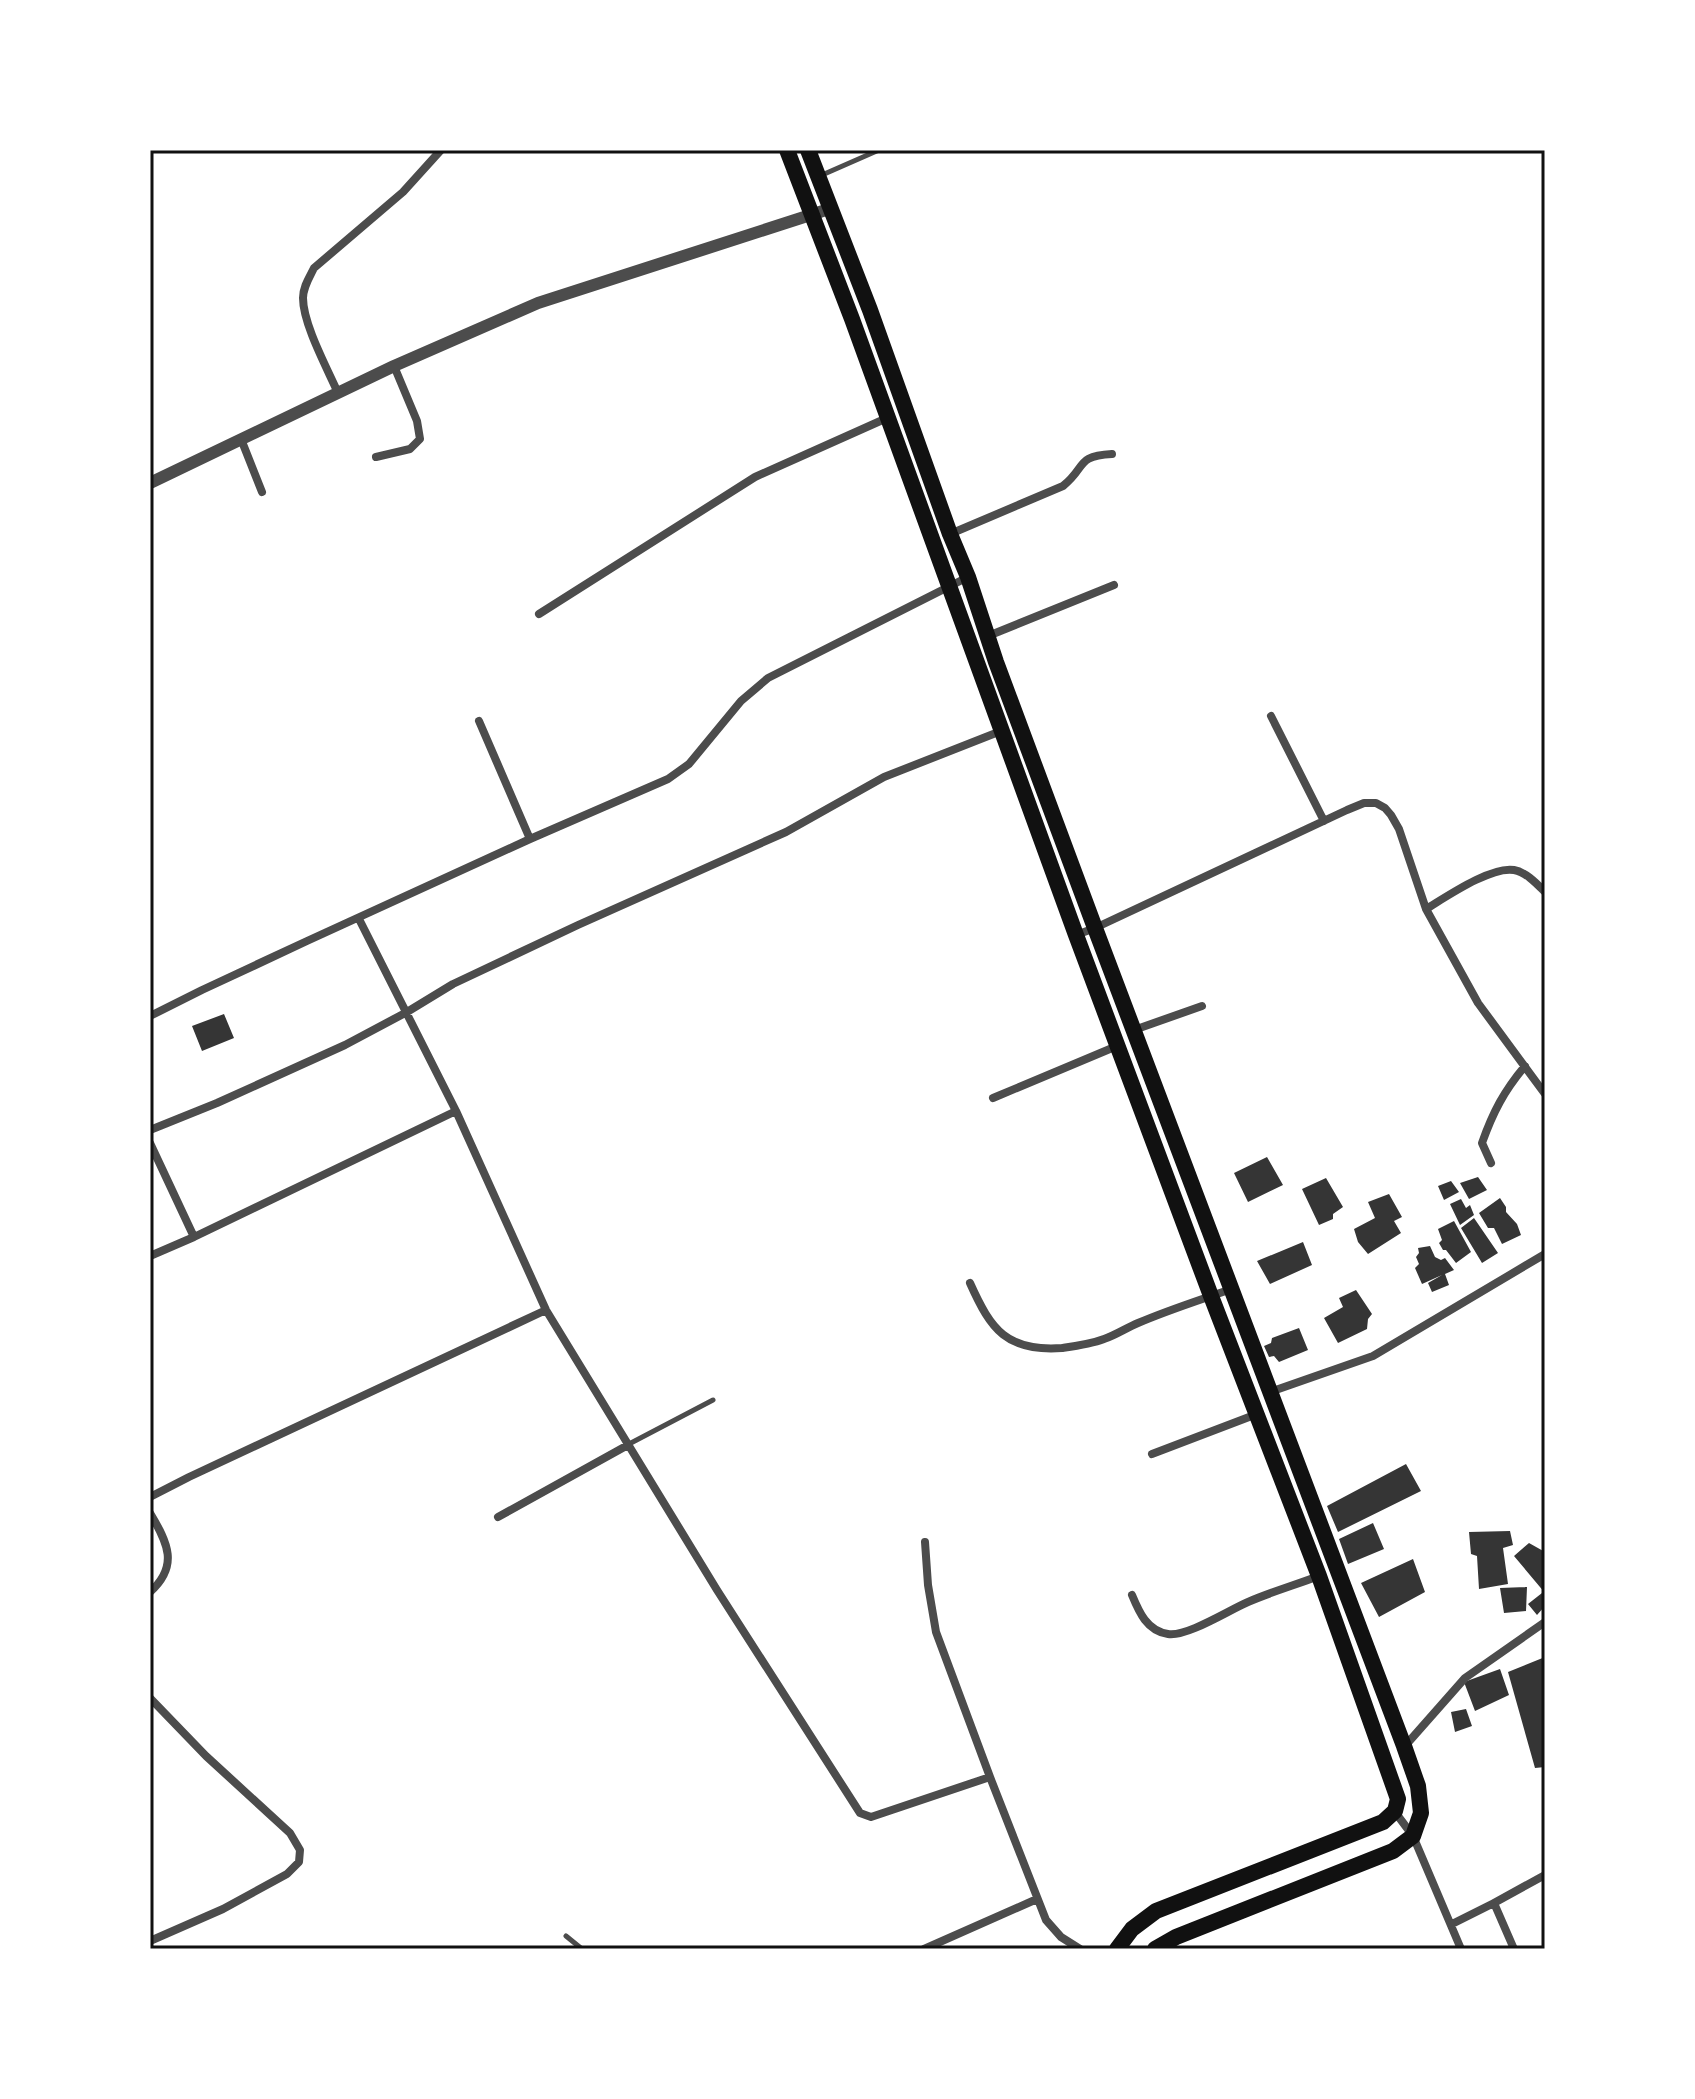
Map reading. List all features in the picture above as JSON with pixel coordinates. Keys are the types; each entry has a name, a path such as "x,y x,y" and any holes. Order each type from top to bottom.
{"highway":[{"path":"787,150 1117,1045 1319,1576 1398,1799 1395,1811 1383,1822 1156,1911 1132,1929 1117,1949"},
{"path":"808,150 870,310 1095,928 1404,1746 1421,1803 1413,1836 1393,1851 1176,1937 1155,1949"}],"street":[{"path":"338,393 306,319 303,298 306,284 314,268 403,192 441,150"},
{"path":"150,483 394,366 538,303 829,209"},
{"path":"376,457 410,449 420,439 417,421 394,366"},
{"path":"539,614 755,477 887,418"},
{"path":"241,439 262,492"},
{"path":"949,530 1063,486 1091,456 1112,454"},
{"path":"150,1016 530,839 668,779 689,764 741,701 768,678 968,577"},
{"path":"987,636 1114,585"},
{"path":"1271,716 1324,821"},
{"path":"479,721 530,839"},
{"path":"150,1130 345,1045 477,972 786,832 884,777 1001,731"},
{"path":"1076,935 1364,803 1376,803 1385,808 1399,829 1426,909 1478,1003 1545,1094"},
{"path":"1426,909 1471,882 1499,872 1513,870 1545,892"},
{"path":"359,919 456,1111 546,1310 717,1590 860,1813 871,1817 990,1777"},
{"path":"1134,1030 1202,1006"},
{"path":"993,1098 1117,1045"},
{"path":"1491,1163 1482,1143 1507,1088 1525,1066"},
{"path":"150,1256 456,1111"},
{"path":"150,1143 194,1237"},
{"path":"1270,1392 1373,1356 1545,1254"},
{"path":"970,1283 981,1308 998,1331 1024,1346 1044,1349 1093,1343 1232,1289"},
{"path":"150,1497 546,1310"},
{"path":"1152,1454 1257,1414"},
{"path":"498,1517 628,1445"},
{"path":"150,1513 159,1528 169,1562 161,1583 150,1592"},
{"path":"925,1542 936,1632 990,1777 1046,1920 1061,1937 1080,1949"},
{"path":"1132,1595 1145,1621 1156,1630 1172,1635 1319,1576"},
{"path":"1404,1746 1465,1678 1545,1622"},
{"path":"150,1698 206,1756 290,1833 300,1850 299,1862 287,1874 223,1909 150,1941"},
{"path":"1395,1811 1413,1836 1461,1949"},
{"path":"1452,1924 1545,1875"},
{"path":"924,1949 1037,1899"},
{"path":"1494,1903 1514,1949"}],"lane":[{"path":"818,177 879,150"},
{"path":"628,1445 713,1400"},
{"path":"566,1936 582,1949"}],"building":[{"path":"224,1014 234,1038 202,1051 192,1026"},
{"path":"1267,1157 1283,1185 1248,1202 1234,1173"},
{"path":"1478,1177 1487,1190 1469,1199 1460,1183"},
{"path":"1326,1178 1343,1207 1333,1214 1333,1219 1319,1225 1302,1189"},
{"path":"1451,1181 1459,1192 1444,1200 1438,1186"},
{"path":"1389,1194 1402,1217 1394,1221 1401,1233 1368,1254 1358,1242 1354,1229 1375,1218 1368,1202"},
{"path":"1500,1198 1521,1235 1502,1244 1494,1228 1488,1228 1479,1213"},
{"path":"1461,1199 1466,1208 1470,1205 1474,1215 1460,1225 1450,1204"},
{"path":"1474,1218 1498,1253 1482,1263 1461,1228"},
{"path":"1454,1221 1471,1252 1456,1263 1439,1243 1442,1240 1438,1229"},
{"path":"1303,1242 1312,1265 1270,1284 1257,1261"},
{"path":"1430,1246 1435,1257 1445,1258 1454,1270 1445,1274 1449,1285 1432,1292 1428,1283 1442,1275 1422,1284 1415,1268 1419,1264 1416,1257 1418,1248"},
{"path":"1356,1290 1372,1314 1367,1329 1338,1343 1324,1318 1343,1307 1339,1298"},
{"path":"1299,1328 1308,1350 1279,1362 1274,1356 1269,1357 1264,1346 1271,1343 1272,1338"},
{"path":"1406,1464 1421,1491 1338,1532 1327,1506"},
{"path":"1373,1523 1384,1549 1348,1564 1339,1539"},
{"path":"1510,1531 1513,1545 1503,1548 1508,1584 1479,1589 1477,1556 1471,1554 1469,1532"},
{"path":"1529,1543 1545,1552 1545,1593 1514,1556"},
{"path":"1413,1559 1425,1592 1379,1617 1361,1583"},
{"path":"1527,1587 1526,1611 1504,1613 1500,1588"},
{"path":"1542,1593 1545,1606 1537,1615 1528,1604"},
{"path":"1545,1657 1545,1767 1535,1768 1508,1672"},
{"path":"1500,1669 1509,1695 1475,1711 1464,1682"},
{"path":"1466,1709 1472,1726 1455,1732 1451,1712"}]}
